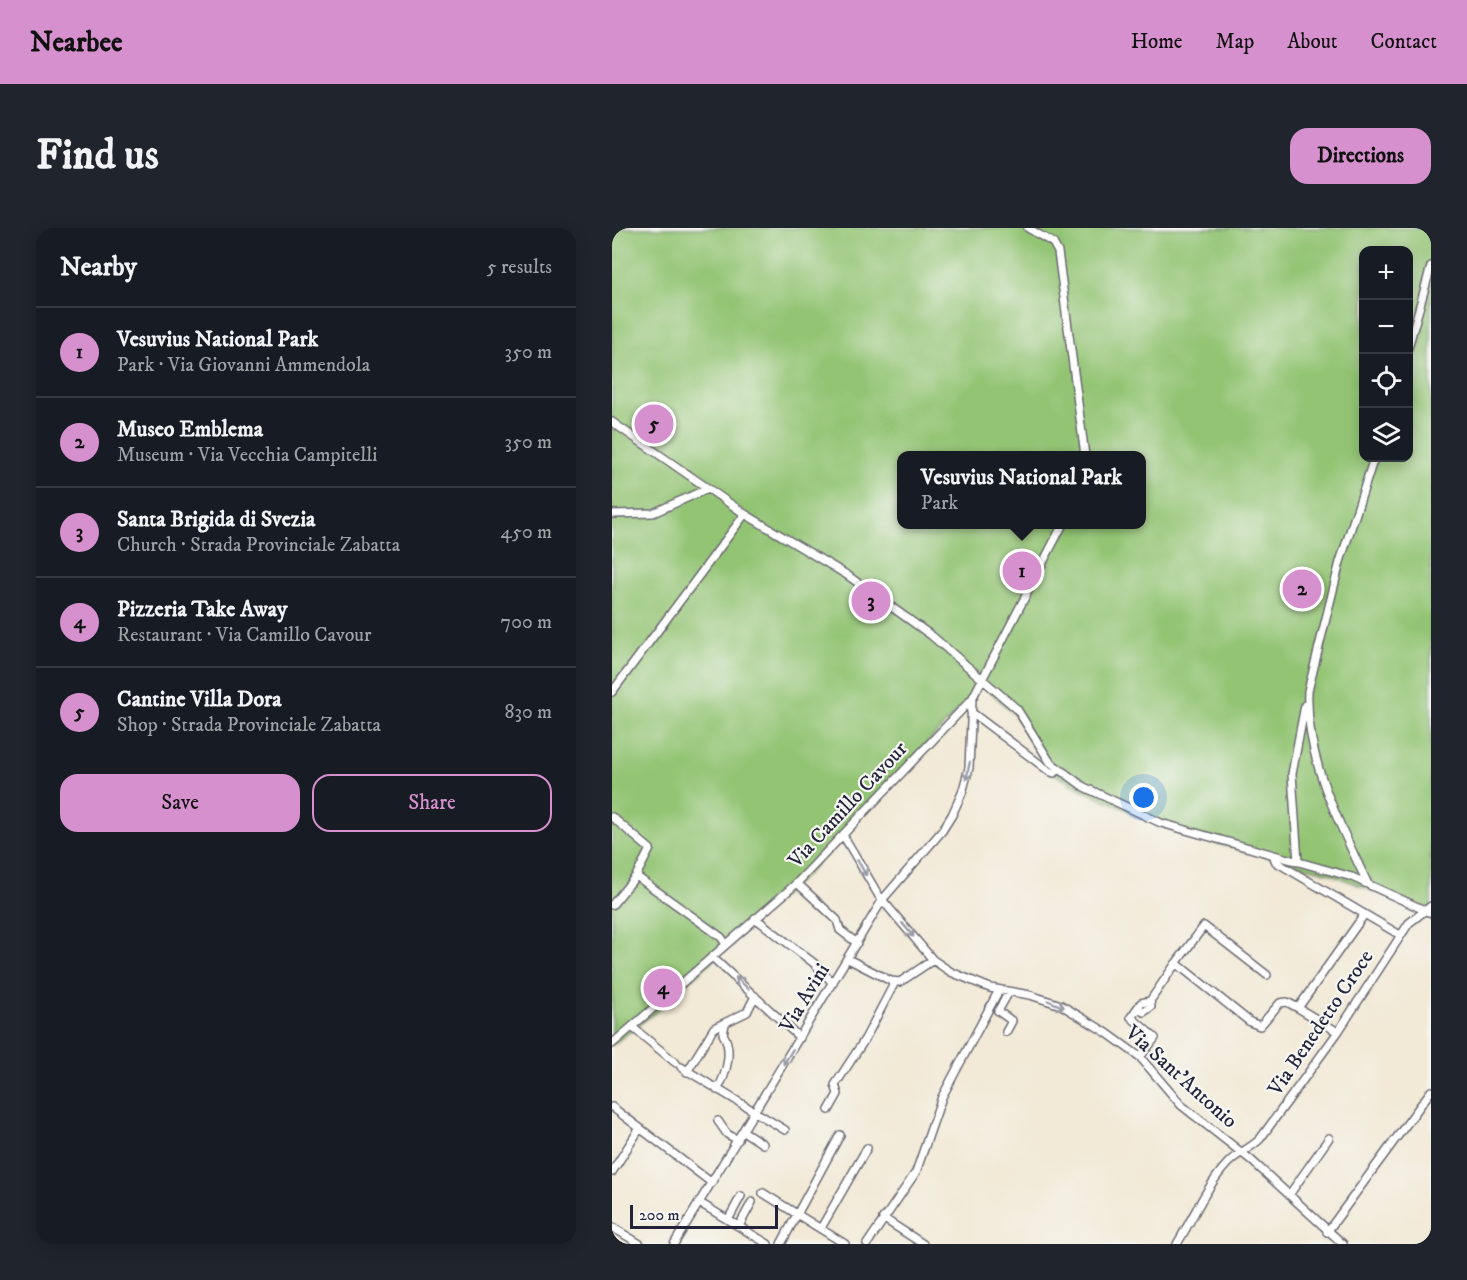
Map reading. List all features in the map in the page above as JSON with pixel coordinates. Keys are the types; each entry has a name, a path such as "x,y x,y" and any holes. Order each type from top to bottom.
{"street":[{"path":"1028,228 1053,243 1058,252 1083,451"},
{"path":"1413,330 1431,266"},
{"path":"612,422 707,489 864,587 932,636 1017,709 1043,753 1059,770 1084,786 1161,824 1367,882 1429,909"},
{"path":"1298,862 1292,774 1295,744 1340,562 1373,462"},
{"path":"612,514 653,513 707,489"},
{"path":"612,692 746,514"},
{"name":"Via Camillo Cavour","path":"612,1044 797,883 972,699 1061,529"},
{"path":"1308,691 1310,733 1317,763 1347,840 1367,882"},
{"name":"Via Avini","path":"675,1244 883,899 942,831 959,800 969,768 972,699"},
{"path":"971,712 1049,771 1054,773 1059,770"},
{"path":"612,817 650,849 636,876 612,905"},
{"name":"Via Sant'Antonio","path":"843,835 883,899 933,960 951,972 999,990 1030,995 1060,1005 1140,1057 1181,1105 1241,1153 1343,1244"},
{"path":"1273,855 1276,862 1400,935"},
{"path":"636,876 720,937 726,944"},
{"path":"797,883 837,920 840,930 857,943"},
{"name":"Via Benedetto Croce","path":"1177,1244 1220,1173 1260,1139 1338,1032 1400,935 1429,909"},
{"path":"1298,1008 1364,915"},
{"path":"755,918 815,964 833,983"},
{"path":"1176,962 1204,926 1268,975"},
{"path":"712,957 800,1038"},
{"path":"848,959 895,982 906,980 933,960"},
{"path":"1140,1057 1155,1038 1131,1017 1138,1008 1148,1011 1151,1007 1150,1001 1176,963 1256,1026 1262,1026 1280,1003 1287,1002 1338,1032"},
{"path":"829,1110 838,1094 835,1085 865,1039 895,982"},
{"path":"867,1244 916,1172 942,1097 999,990"},
{"path":"1006,1032 1012,1021 998,1011 1009,992"},
{"path":"681,1067 714,1028 738,1014 747,1012 755,996"},
{"path":"717,1090 727,1073 729,1044 723,1034 724,1024"},
{"path":"632,1027 681,1067 785,1130"},
{"path":"1327,1232 1431,1091"},
{"path":"612,1107 712,1183"},
{"path":"718,1121 727,1134 738,1140"},
{"path":"612,1172 640,1128"},
{"path":"743,1131 763,1144"},
{"path":"781,1244 840,1135"},
{"path":"1289,1195 1329,1138"},
{"path":"821,1228 867,1148"},
{"path":"763,1193 846,1244"},
{"path":"728,1220 741,1196"},
{"path":"739,1226 753,1202"},
{"path":"700,1203 768,1244"},
{"path":"883,1218 923,1244"},
{"path":"612,1227 640,1244"}],"green space":[{"path":"612,228 1431,228 1431,917 1401,902 1326,872 1184,835 1085,791 1049,771 1015,715 982,684 807,874 657,1011 612,1045"}],"place":[{"name":"Cantine Villa Dora","path":"654,424"},
{"name":"Vesuvius National Park","path":"1022,571"},
{"name":"Museo Emblema","path":"1302,589"},
{"name":"Santa Brigida di Svezia","path":"871,601"},
{"name":"Pizzeria Take Away","path":"663,988"}]}
